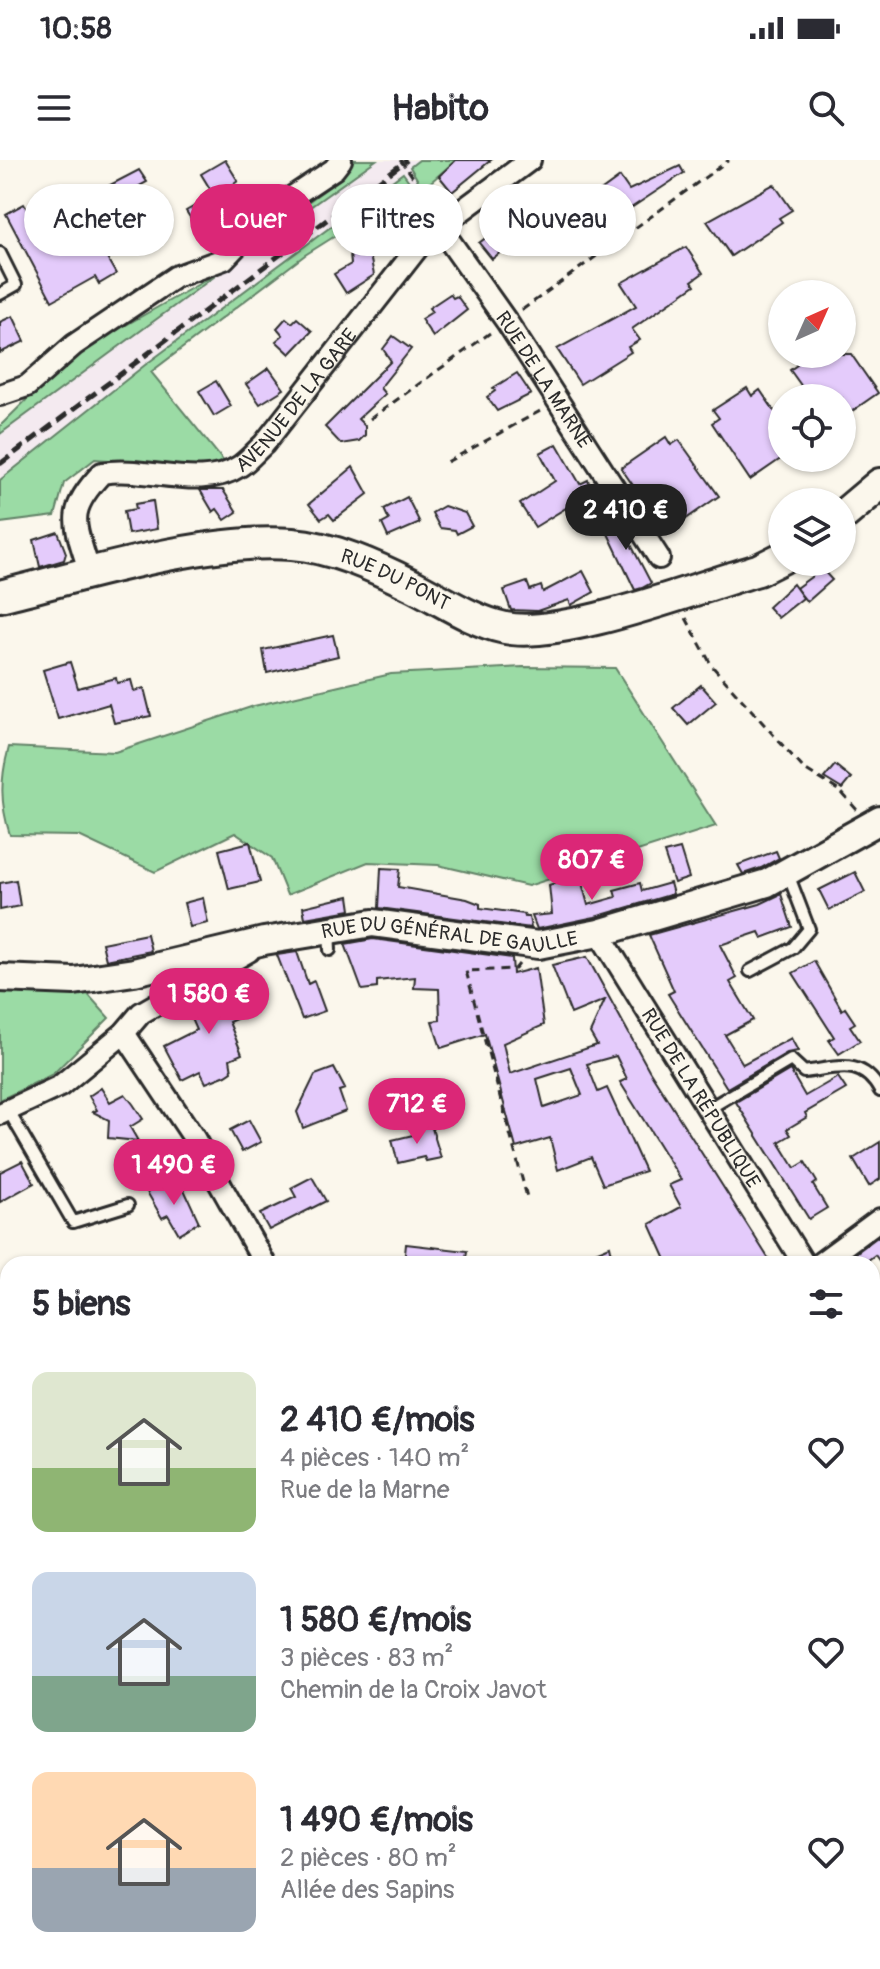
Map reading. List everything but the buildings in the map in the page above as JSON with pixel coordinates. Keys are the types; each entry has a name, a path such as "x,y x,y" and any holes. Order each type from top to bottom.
{"main road":[{"path":"856,504 880,484"},
{"name":"RUE DU PONT","path":"0,596 90,574 245,543 295,544 366,564 456,610 506,628 546,629 601,617 768,565"}],"street":[{"path":"0,395 27,386 74,345 175,277 224,259 268,213 334,169 341,160"},
{"name":"AVENUE DE LA GARE","path":"463,209 530,160"},
{"name":"AVENUE DE LA GARE","path":"90,574 76,529 76,506 102,473 122,469 185,477 239,467 264,444 409,256"},
{"name":"RUE DE LA MARNE","path":"460,256 559,401 659,558"},
{"name":"RUE DU GÉNÉRAL DE GAULLE","path":"0,978 74,981 134,972 264,941 330,939 373,923 412,925 538,945 599,933 788,874 880,820"},
{"name":"RUE DE LA RÉPUBLIQUE","path":"599,933 799,1256"},
{"path":"4,1112 60,1086 124,1033 141,1013 264,941"},
{"path":"124,1033 194,1138 260,1256"},
{"path":"830,1256 880,1219"}],"lane":[{"path":"0,253 16,285 0,294"},
{"path":"750,971 793,948 809,929 788,874"},
{"path":"708,1109 791,1060 804,1072 861,1068 871,1075 880,1091"},
{"path":"4,1112 73,1222 128,1205"}],"path":[{"path":"400,160 418,184"},
{"path":"370,419 729,160"},
{"path":"447,462 559,401"},
{"path":"686,616 722,677 803,768 841,792 855,809"},
{"path":"466,971 527,1197"}],"shaded area":[{"path":"354,160 456,160 429,184 333,184"},
{"path":"331,185 331,239 315,249 315,197"},
{"path":"241,256 304,256 47,451 0,508 0,426 71,356 222,271"}],"green space":[{"path":"354,160 376,160 342,184 333,184"},
{"path":"419,160 456,160 429,184 420,184 410,167"},
{"path":"403,173 411,184 388,184"},
{"path":"331,185 331,192 315,204 315,197"},
{"path":"331,227 331,239 315,249 315,238"},
{"path":"291,256 304,256 151,372 230,469 95,459 64,483 55,516 0,523 0,480 145,365"},
{"path":"222,271 0,434 0,426 71,356"},
{"path":"523,667 615,668 716,826 528,886 438,865 368,862 287,895 272,858 235,833 155,872 79,836 10,835 2,791 9,747 115,752 254,706 391,674"},
{"path":"0,992 86,992 109,1018 53,1074 0,1100"}],"railway":[{"path":"0,464 407,160"}]}
